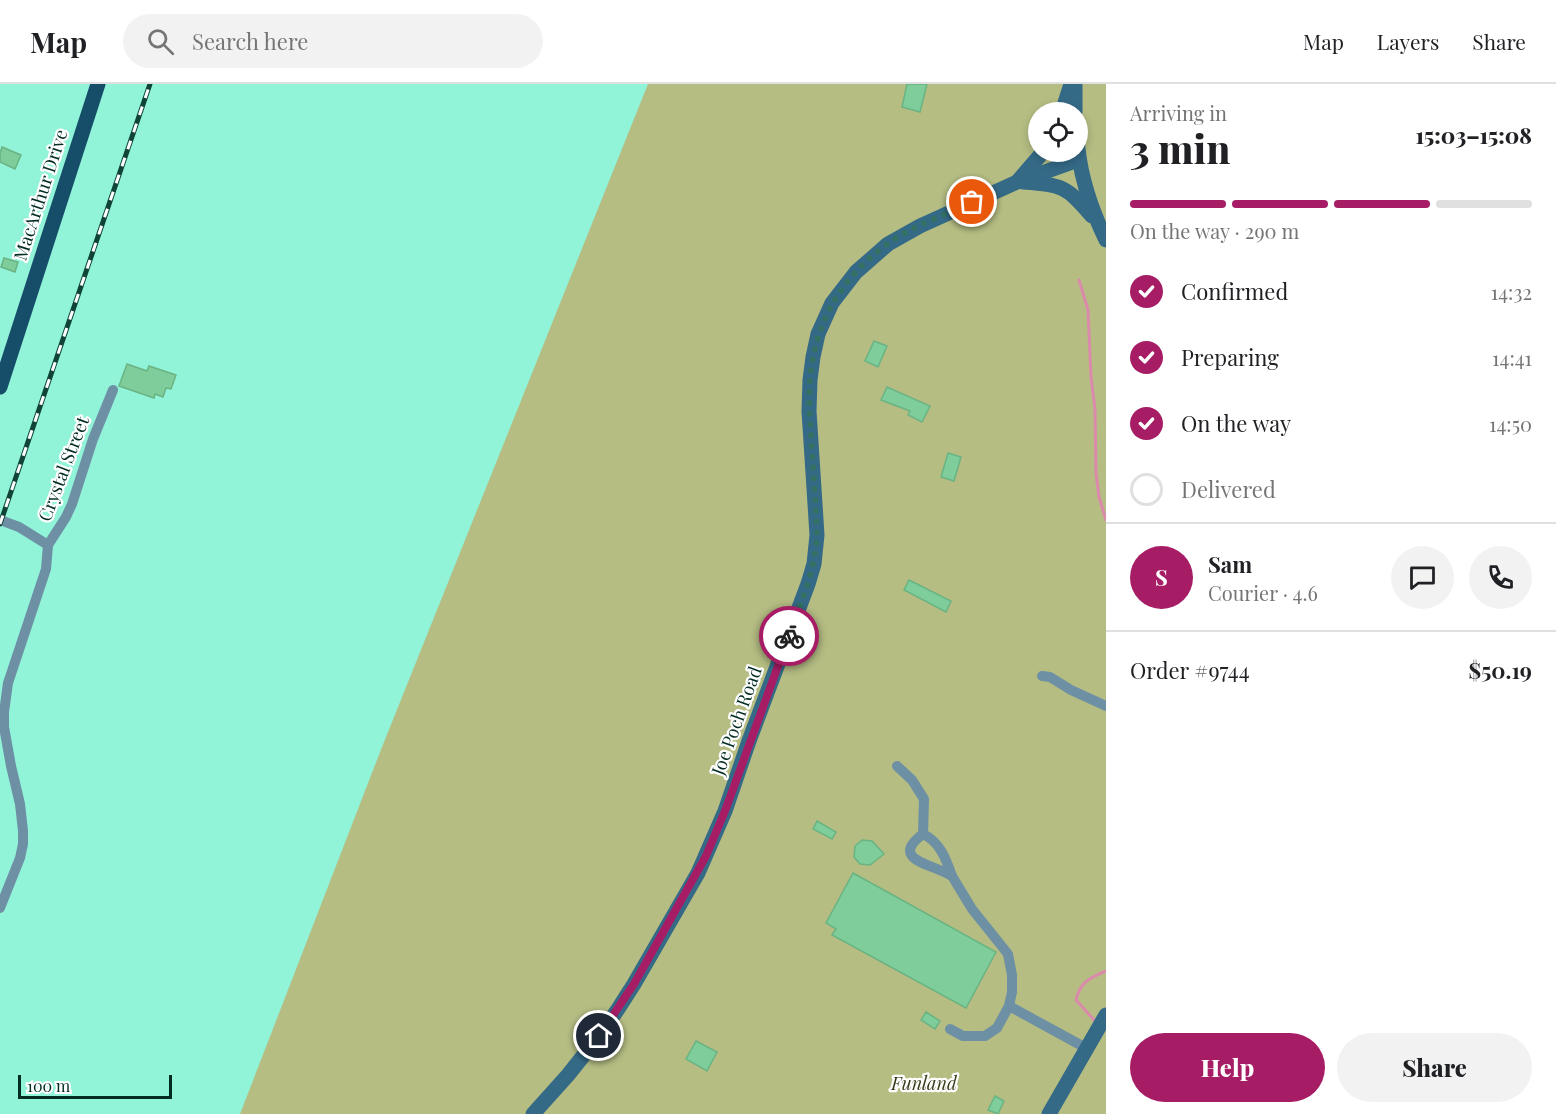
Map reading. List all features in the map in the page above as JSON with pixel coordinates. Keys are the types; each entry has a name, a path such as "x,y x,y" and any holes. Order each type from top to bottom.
{"main road":[{"name":"MacArthur Drive","path":"0,387 98,84"}],"street":[{"path":"1066,102 1073,84"},
{"path":"1073,84 1074,102"},
{"name":"Joe Poch Road","path":"1017,182 1034,162"},
{"name":"Joe Poch Road","path":"533,1114 599,1036 634,984 698,873 725,811 814,564 817,535 809,411 810,380 813,357 828,310 856,272 888,243 1017,182 1072,162"},
{"path":"1079,162 1091,204 1106,240"},
{"name":"Joe Poch Road","path":"1017,182 1060,187 1077,198 1098,222"},
{"name":"Crystal Street","path":"0,908 20,858 23,844 20,804 5,734 4,712 8,682 46,569 48,545 72,504 93,439 113,390"},
{"path":"0,520 20,527 48,545"},
{"path":"1042,676 1050,677 1071,690 1106,706"},
{"path":"897,766 912,780 924,799 923,834 911,847 910,855 952,876"},
{"path":"923,834 937,844 952,876 972,909 1008,954 1012,975 1009,1006 997,1028 985,1036 963,1036 950,1029"},
{"path":"1009,1006 1086,1048"},
{"path":"1049,1114 1106,1015"}],"green space":[{"name":"Funland","path":"648,84 1106,84 1106,1114 240,1114 382,747"}],"building":[{"path":"907,84 927,84 920,112 902,107"},
{"path":"2,147 21,155 15,169 0,162"},
{"path":"4,258 18,262 15,272 1,267"},
{"path":"874,341 887,346 878,367 865,361"},
{"path":"127,364 147,371 149,366 176,375 171,389 166,388 163,397 155,394 154,398 119,386"},
{"path":"887,387 930,406 922,422 908,415 910,411 881,400"},
{"path":"948,453 961,457 954,481 941,477"},
{"path":"909,580 951,601 946,612 904,590"},
{"path":"817,821 836,832 832,839 813,829"},
{"path":"862,840 872,841 884,854 870,865 860,864 854,857 855,846"},
{"path":"853,873 996,952 966,1008 832,935 836,929 826,923"},
{"path":"926,1012 940,1021 935,1029 921,1020"},
{"path":"696,1041 717,1052 707,1071 686,1059"},
{"path":"995,1096 1004,1101 998,1114 988,1110"}],"waterway":[{"path":"1079,280 1088,310 1095,409 1096,473 1099,497 1106,520"},
{"path":"1095,1021 1076,1000 1086,981 1106,971"}],"railway":[{"path":"0,524 150,84"}],"way so far":[{"path":"789,636 808,584 816,551 815,492 809,411 810,380 813,357 825,318 843,287 872,256 888,243 972,202"}],"route":[{"path":"599,1036 634,984 698,873 725,811 789,636"}]}
